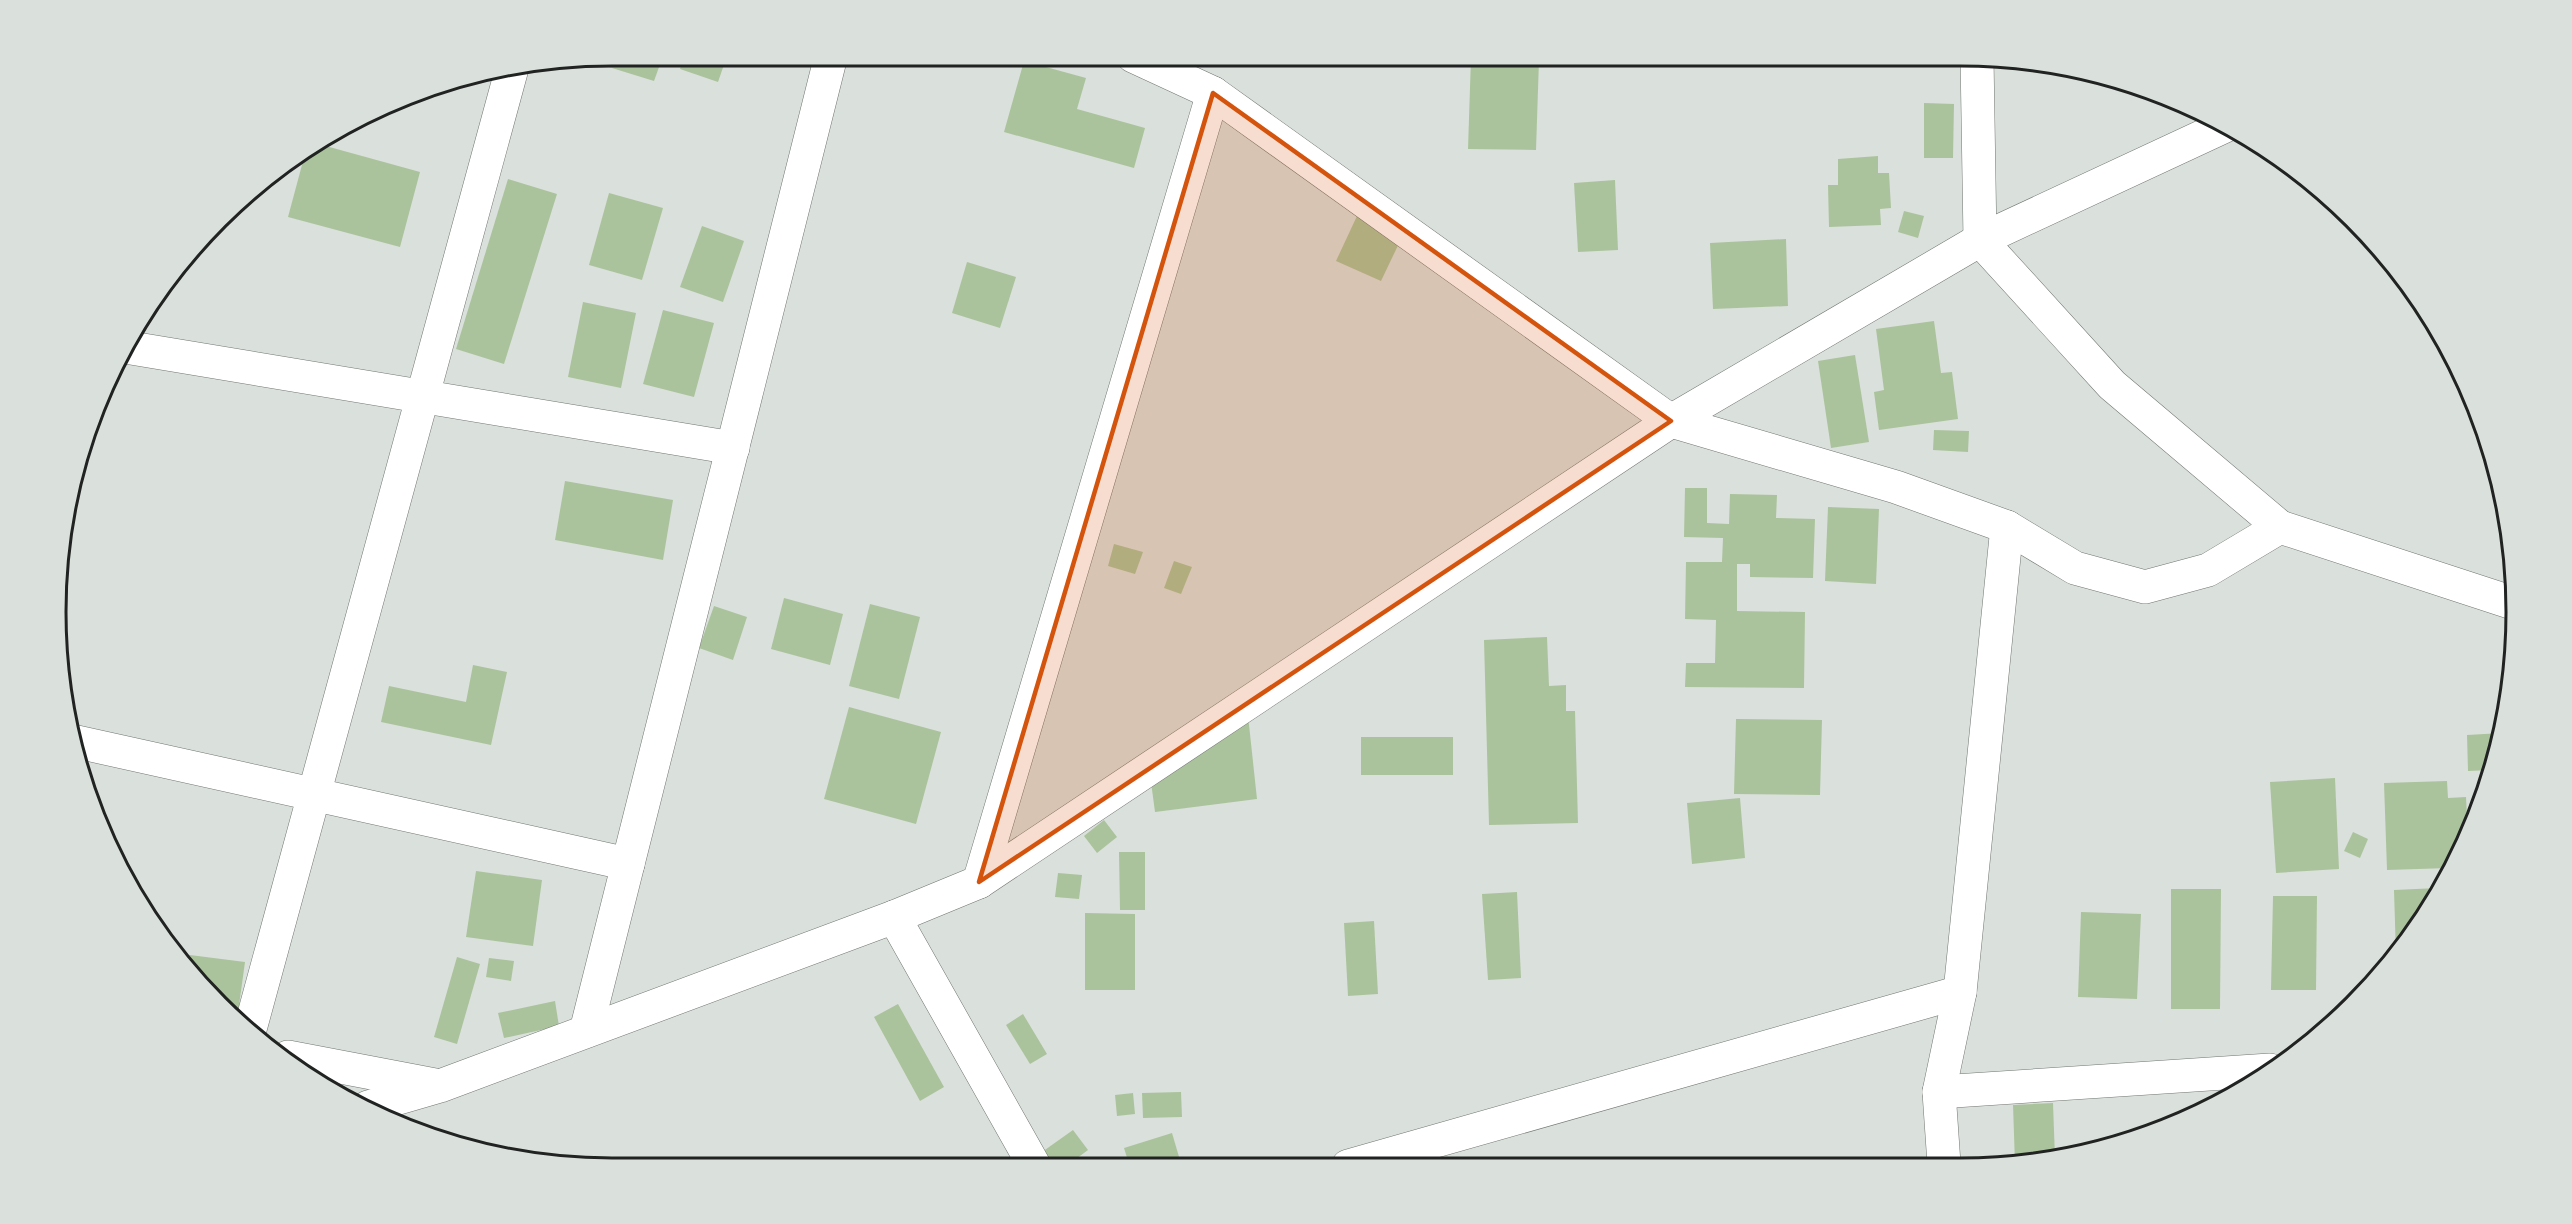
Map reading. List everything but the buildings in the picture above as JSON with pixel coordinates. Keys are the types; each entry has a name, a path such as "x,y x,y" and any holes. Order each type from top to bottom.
{"street":[{"path":"586,1031 828,66"},
{"path":"1155,66 1213,93 1671,421 1896,487 2007,527 2075,568 2145,587 2208,570 2280,527"},
{"path":"1977,66 1980,240 2112,386 2280,527 2506,601"},
{"path":"252,1023 510,75"},
{"path":"979,882 1213,93"},
{"path":"377,1104 440,1086 894,917 979,882 1671,421 1980,240 2216,130"},
{"path":"133,349 733,448"},
{"path":"1944,1158 1938,1092 1960,992 2007,527"},
{"path":"82,743 628,864"},
{"path":"894,917 1030,1158"},
{"path":"1376,1158 1960,992"},
{"path":"300,1059 440,1086"},
{"path":"1938,1092 2255,1071"}],"highlighted area":[{"path":"1213,93 1671,421 979,882"}]}
